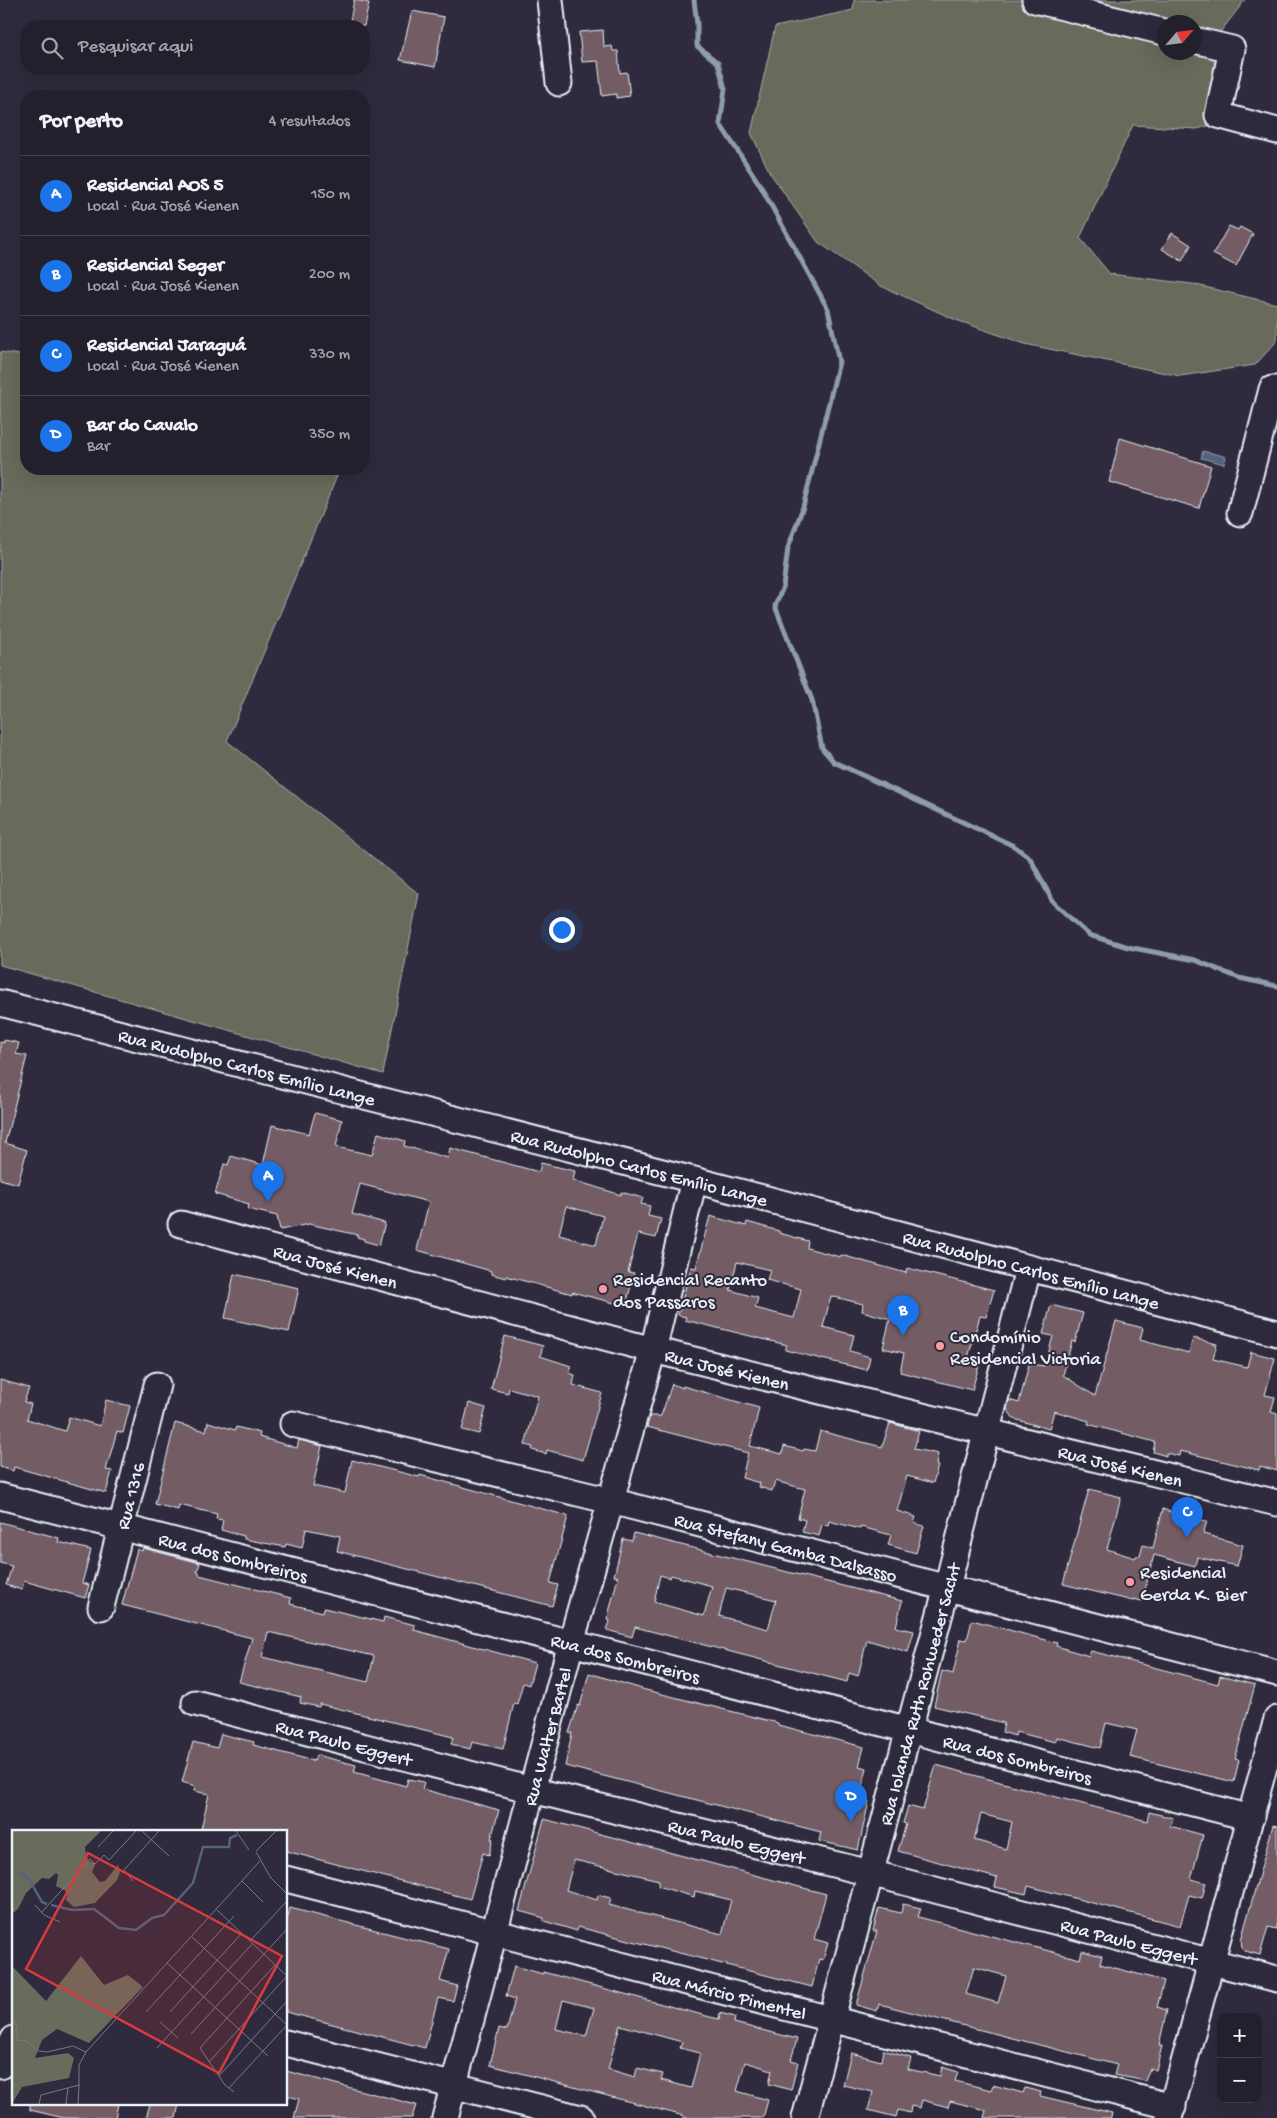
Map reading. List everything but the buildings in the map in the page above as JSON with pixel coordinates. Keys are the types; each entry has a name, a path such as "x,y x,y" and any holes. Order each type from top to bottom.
{"street":[{"path":"550,0 559,83"},
{"path":"1035,0 1157,30"},
{"path":"1202,42 1232,49 1218,115 1277,131"},
{"path":"1240,513 1274,389"},
{"name":"Rua Rudolpho Carlos Emílio Lange","path":"0,1003 694,1180 1277,1333"},
{"name":"Rua Walter Bartel","path":"446,2118 532,1790 653,1350 694,1180"},
{"name":"Rua José Kienen","path":"181,1224 653,1350 1277,1504"},
{"name":"Rua Iolanda Ruth Rohweder Sacht","path":"805,2118 947,1587 1028,1269"},
{"name":"Rua 1316","path":"101,1607 157,1385"},
{"name":"Rua Stefany Gamba Dalsasso","path":"293,1424 611,1501 1277,1673"},
{"name":"Rua dos Sombreiros","path":"0,1496 1251,1818"},
{"name":"Rua Paulo Eggert","path":"195,1703 532,1790 870,1873 1277,1979"},
{"path":"1171,2112 1251,1818 1269,1786 1277,1719"},
{"name":"Rua Márcio Pimentel","path":"288,1880 831,2019 1171,2112"},
{"path":"0,2066 12,2043"},
{"path":"288,2044 581,2118"}],"green space":[{"path":"854,0 1245,0 1208,48 1227,93 1223,122 1197,129 1133,125 1080,238 1110,274 1192,284 1277,304 1277,341 1255,365 1180,376 1025,344 956,320 881,286 818,242 770,173 751,133 775,27 853,10"},
{"path":"0,352 20,355 20,475 338,475 227,741 419,894 383,1074 0,965"}],"water":[{"path":"1203,451 1226,457 1224,464 1201,458"}],"waterway":[{"path":"694,0 697,46 718,63 725,89 720,124 760,185 828,309 839,362 803,507 788,548 783,587 775,606 812,700 822,748 834,762 1014,846 1030,858 1053,902 1089,935 1128,947 1195,960 1239,978 1277,986"}],"place":[{"name":"Residencial AOS 5","path":"268,1202"},
{"name":"Residencial Recanto dos Passaros","path":"603,1289"},
{"name":"Residencial Seger","path":"903,1336"},
{"name":"Condomínio Residencial Victoria","path":"940,1346"},
{"name":"Residencial Jaraguá","path":"1187,1538"},
{"name":"Residencial Gerda K. Bier","path":"1130,1582"},
{"name":"Bar do Cavalo","path":"851,1822"}]}
